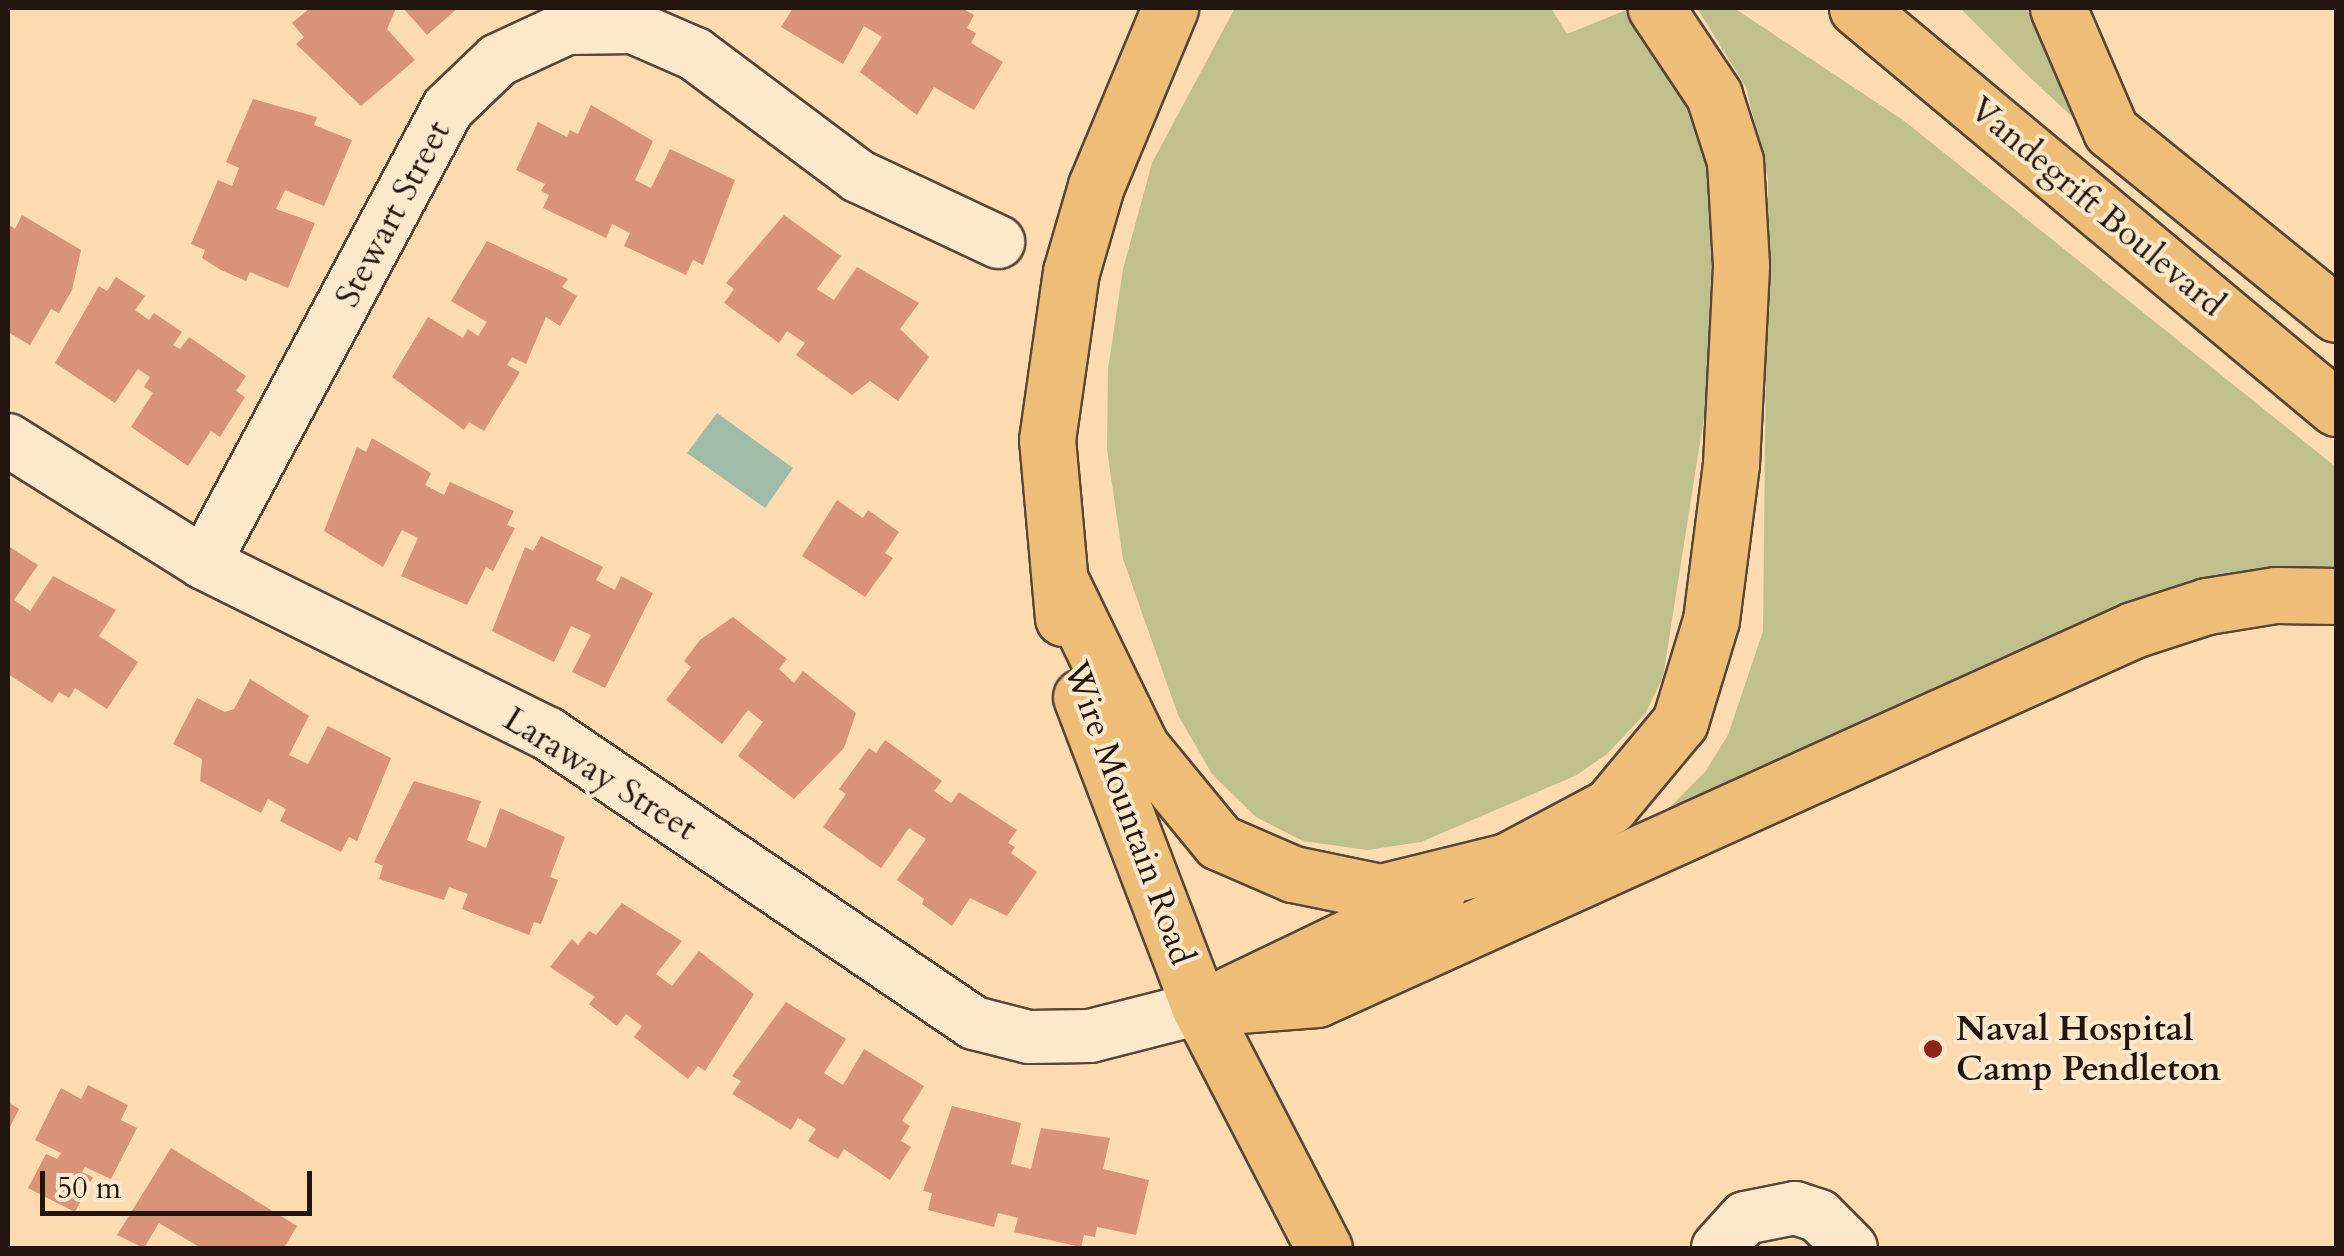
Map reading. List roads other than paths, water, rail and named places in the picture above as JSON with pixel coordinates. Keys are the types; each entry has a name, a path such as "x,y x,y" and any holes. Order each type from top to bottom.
{"main road":[{"name":"Wire Mountain Road","path":"1170,8 1096,186 1071,272 1047,440 1060,580 1080,696 1200,1008 1324,1248"},
{"path":"1200,1008 1508,861 1610,806 1680,722 1712,620 1734,405 1741,265 1735,161 1714,95 1656,8"},
{"name":"Vandegrift Boulevard","path":"1857,8 2336,408"},
{"path":"2058,8 2112,130 2336,314"},
{"path":"1060,580 1141,747 1219,842 1293,874 1380,892 1508,861"},
{"path":"1200,1008 1317,999 2133,630 2206,606 2276,595 2336,596"}],"street":[{"name":"Stewart Street","path":"204,563 448,108 498,60 564,18 633,26 696,54 858,176 998,242"},
{"name":"Laraway Street","path":"8,440 204,563 547,734 974,1024 1030,1038 1090,1036 1200,1008"},
{"path":"1718,1248 1745,1218 1795,1208 1819,1216 1851,1248"}],"place":[{"name":"Naval Hospital Camp Pendleton","path":"1933,1049"}]}
